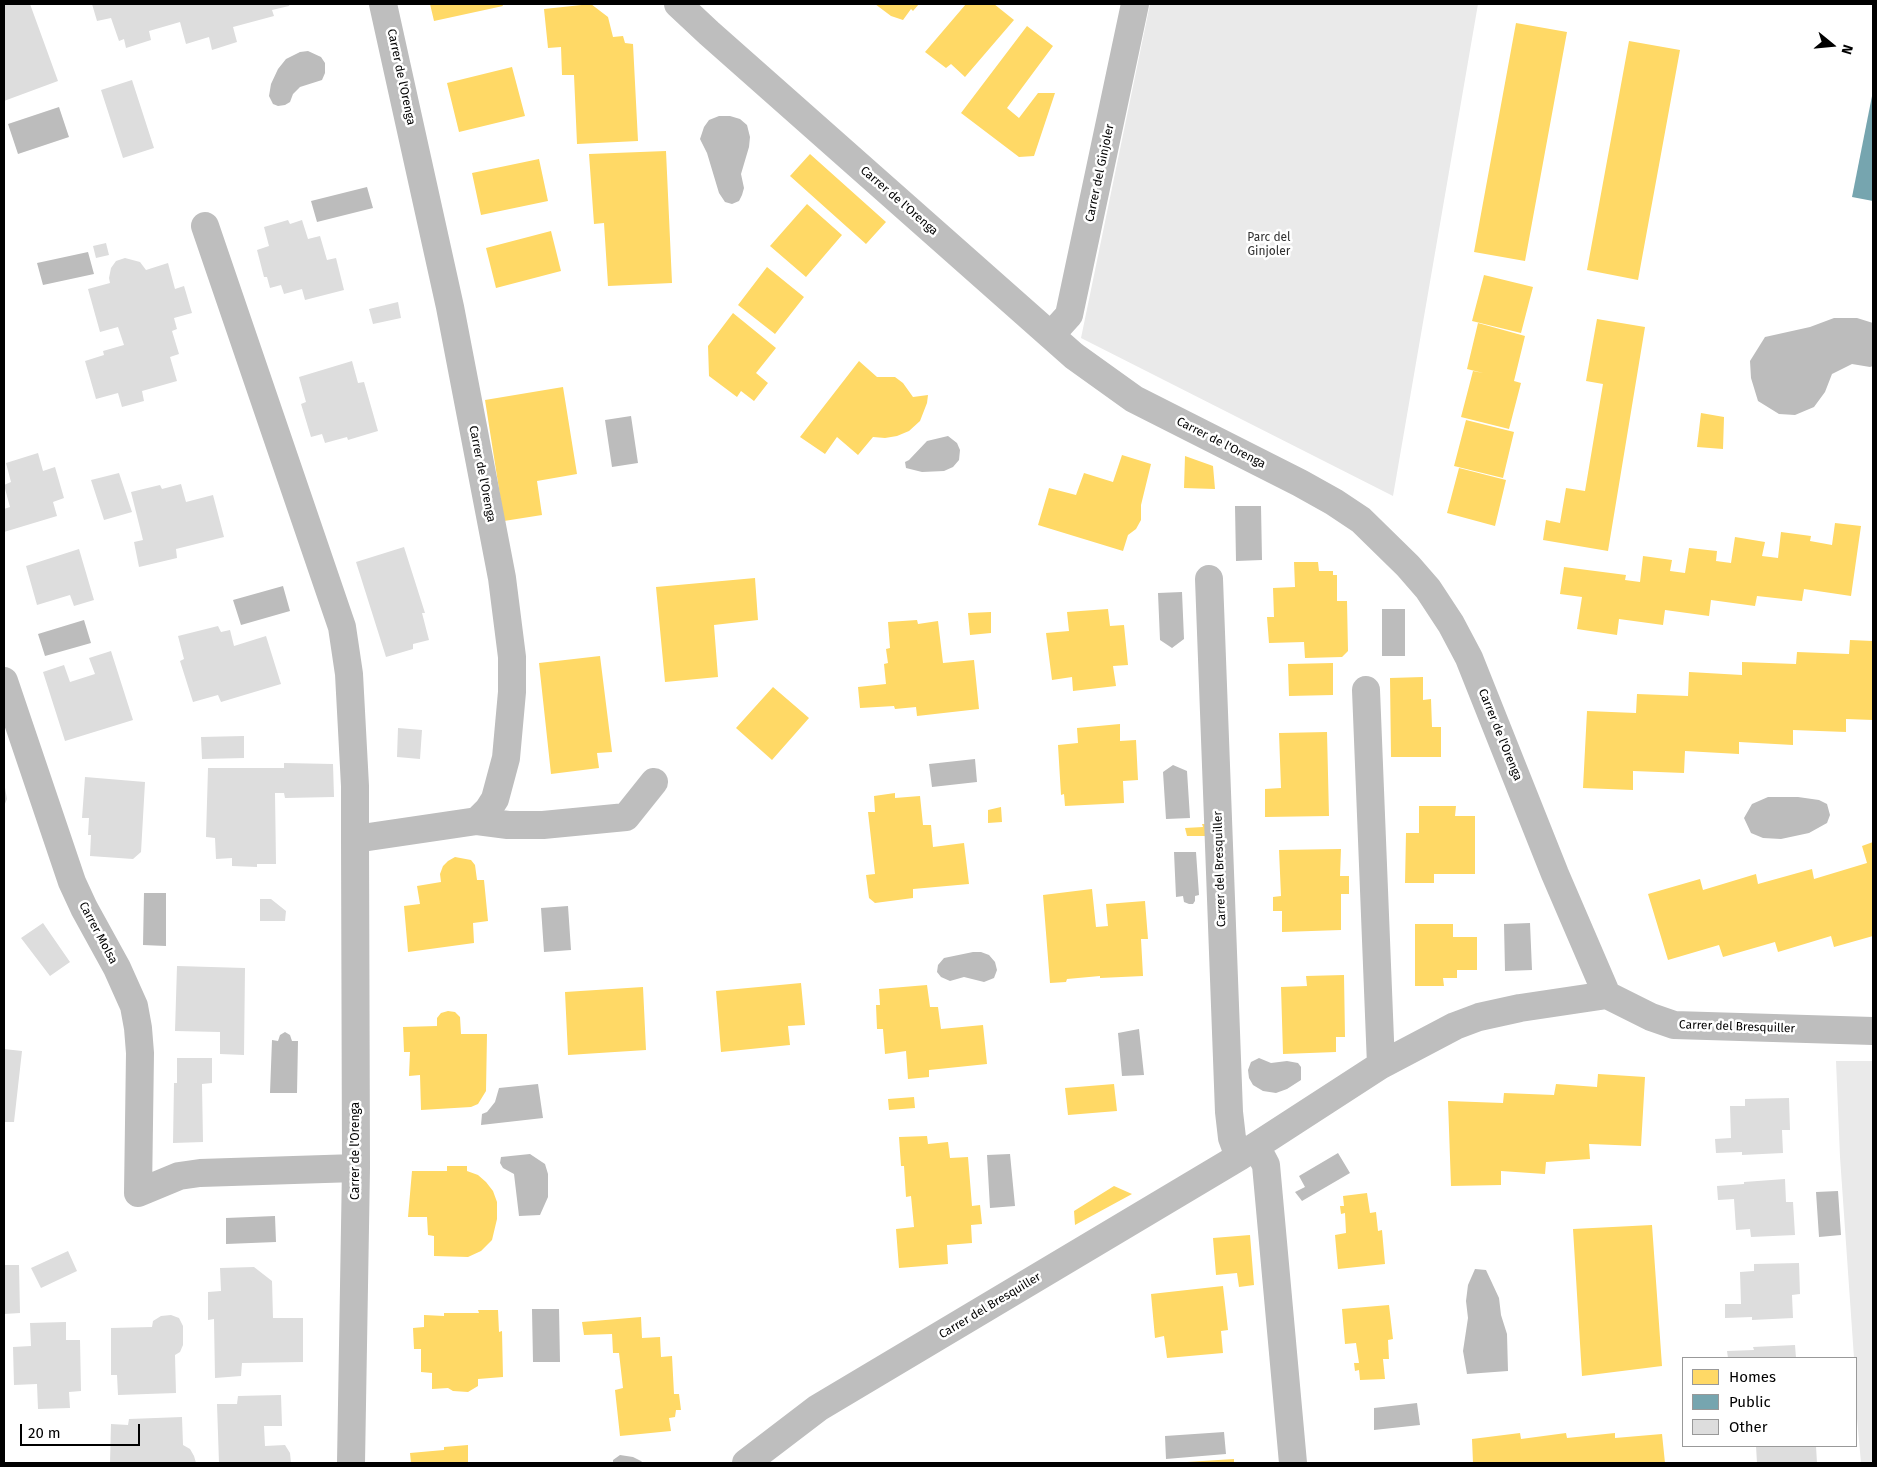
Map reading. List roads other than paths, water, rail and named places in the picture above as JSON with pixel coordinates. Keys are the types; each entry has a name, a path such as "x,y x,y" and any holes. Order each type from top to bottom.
{"street":[{"name":"Carrer de l'Orenga","path":"383,4 450,307 502,578 511,648 512,692 506,758 495,799 488,810 477,821"},
{"name":"Carrer de l'Orenga","path":"678,4 724,47 1074,356 1134,399 1300,482 1361,520 1388,545 1428,590 1451,624 1469,658 1552,865 1607,995"},
{"name":"Carrer del Ginjoler","path":"1051,335 1069,316 1135,4"},
{"name":"Carrer de l'Orenga","path":"205,226 342,627 349,674 355,786 356,1168 351,1463"},
{"name":"Carrer del Bresquiller","path":"1209,579 1229,1112 1232,1138 1266,1165 1293,1463"},
{"name":"Carrer Molsa","path":"4,681 72,882 117,968 134,1006 140,1053 138,1193 179,1176 200,1173 356,1168"},
{"path":"1366,690 1381,1066"},
{"path":"355,839 477,821 508,825 543,825 626,817 654,782"},
{"name":"Carrer del Bresquiller","path":"746,1463 818,1408 1248,1151 1381,1066 1455,1026 1479,1016 1607,995 1651,1017 1674,1025 1873,1031"}],"park label":[{"name":"Parc del Ginjoler","path":"1269,245"}]}
